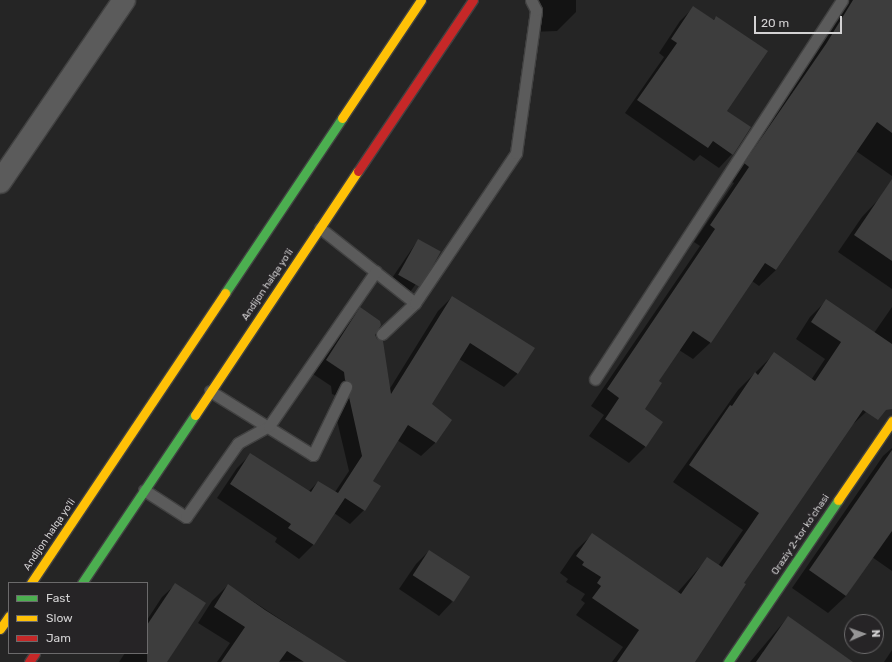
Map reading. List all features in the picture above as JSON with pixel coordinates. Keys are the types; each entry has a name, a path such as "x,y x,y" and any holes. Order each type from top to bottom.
{"main road":[{"name":"Andijon halqa yo‘li","path":"32,582 421,0"},
{"name":"Andijon halqa yo‘li","path":"83,582 473,0"},
{"name":"Oraziy 2-tor koʻchasi","path":"728,662 892,421"},
{"path":"0,629 8,617"}],"street":[{"path":"0,182 124,0"}],"lane":[{"path":"382,334 416,303 516,153 536,10 532,0"},
{"path":"595,379 842,0"},
{"path":"320,228 416,303"},
{"path":"144,490 186,517 238,443 270,426 376,271"},
{"path":"210,391 270,426 313,454 346,387"}],"building":[{"path":"853,0 892,0 892,133 877,122 776,270 765,263 711,343 693,331 659,381 662,383 645,409 663,422 646,447 605,419 619,398 607,389 715,229 710,225 749,167 744,163 826,44"},
{"path":"693,6 714,20 716,16 768,51 727,111 751,127 733,155 713,141 708,148 637,100 677,43 671,39"},
{"path":"892,179 892,261 854,235"},
{"path":"418,239 441,252 421,287 398,275"},
{"path":"452,296 535,348 518,374 470,343 432,404 452,420 436,443 408,425 373,481 381,486 365,511 345,498 314,545 288,528 291,524 230,484 250,453 311,492 318,481 338,493 362,456 349,397 352,383 345,380 344,372 326,360 360,307 380,321 381,325 375,335 377,339 383,341 391,394"},
{"path":"826,299 892,344 892,409 886,410 878,420 863,410 744,583 746,584 695,662 617,662 639,630 592,598 601,586 597,583 601,577 582,565 584,562 576,556 592,533 681,594 707,557 722,567 759,513 689,465 730,405 732,406 755,372 758,375 774,352 815,381 841,342 811,322"},
{"path":"892,450 892,531 846,596 809,570"},
{"path":"429,550 470,577 454,602 413,575"},
{"path":"175,583 206,603 167,662 147,662 148,624"},
{"path":"228,584 265,610 347,662 304,662 287,651 279,662 221,662 245,627 214,607"},
{"path":"788,616 853,662 756,662"}],"traffic: fast":[{"path":"225,293 342,118"},
{"path":"83,582 195,415"},
{"path":"728,662 838,500"}],"traffic: slow":[{"path":"342,118 421,0"},
{"path":"195,415 358,171"},
{"path":"32,582 225,293"},
{"path":"838,500 892,421"},
{"path":"0,629 8,617"}],"traffic: jam":[{"path":"358,171 473,0"},
{"path":"29,662 34,654"}]}
